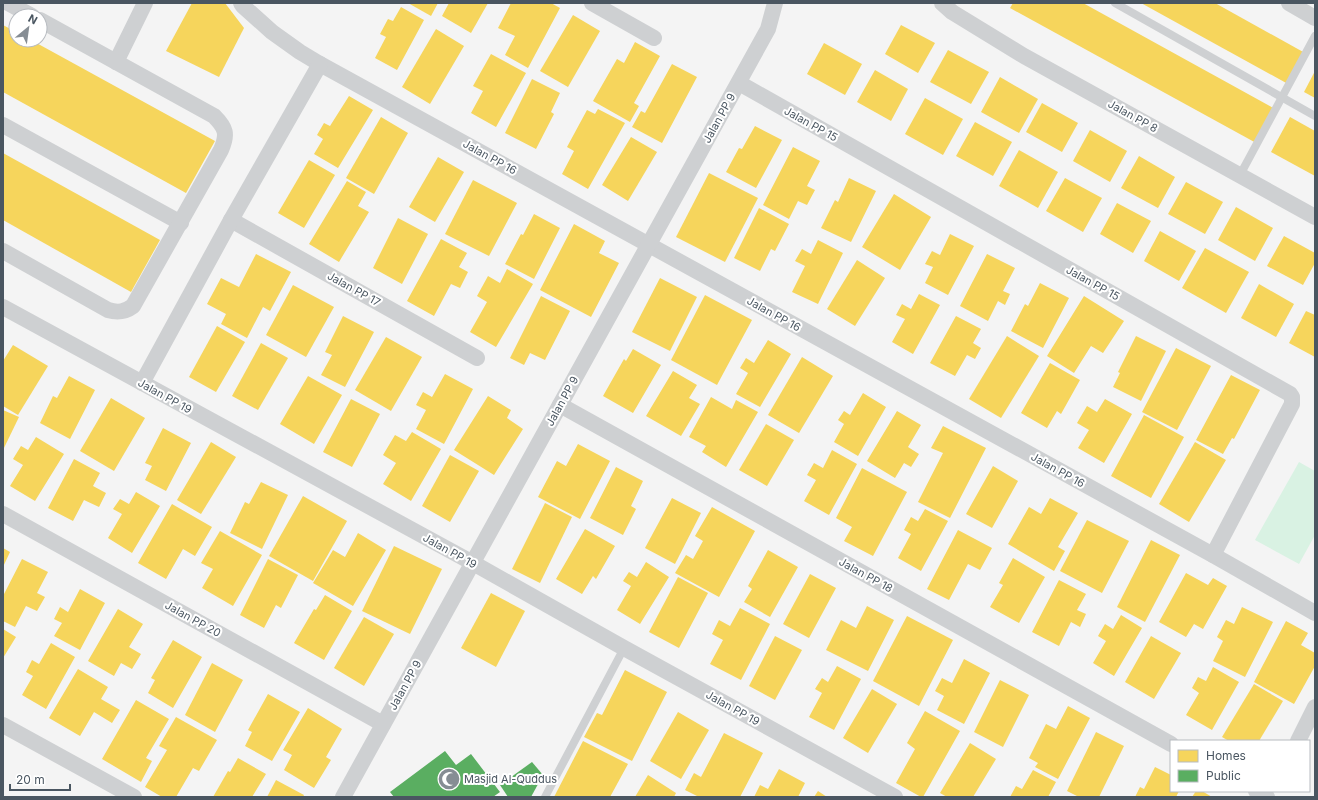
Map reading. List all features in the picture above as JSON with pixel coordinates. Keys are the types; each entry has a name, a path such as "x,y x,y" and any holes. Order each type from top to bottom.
{"street":[{"path":"116,62 145,3"},
{"name":"Jalan PP 16","path":"241,3 272,32 320,64 1213,554 1315,613"},
{"path":"592,3 654,38"},
{"name":"Jalan PP 9","path":"343,797 739,83 768,29 776,3"},
{"path":"1289,3 1315,18"},
{"name":"Jalan PP 8","path":"951,6 1024,56 1315,217"},
{"path":"3,251 108,310 122,312 133,306 181,223 225,140 225,131 221,122 214,116 48,24"},
{"path":"142,383 231,220 320,64"},
{"name":"Jalan PP 15","path":"739,83 1290,394 1292,397 1292,404 1213,554"},
{"path":"3,125 181,223"},
{"name":"Jalan PP 17","path":"231,220 477,358"},
{"name":"Jalan PP 19","path":"3,307 473,563 895,797"},
{"name":"Jalan PP 18","path":"560,405 1170,743"},
{"name":"Jalan PP 20","path":"3,514 383,724"},
{"path":"1298,740 1315,707"},
{"path":"3,725 134,797"},
{"path":"1258,792 1268,797"}],"lane":[{"path":"1115,3 1315,116"},
{"path":"1240,176 1315,36"},
{"path":"545,797 624,648"}],"green space":[{"path":"1299,462 1315,471 1315,535 1299,564 1255,540"}],"building: Homes":[{"path":"192,3 225,3 244,28 219,77 166,51"},
{"path":"408,3 438,3 431,16"},
{"path":"449,3 488,3 471,33 442,16"},
{"path":"511,3 551,3 560,8 528,68 505,55 515,36 498,28"},
{"path":"1013,3 1083,3 1277,110 1258,144 1010,8"},
{"path":"1141,3 1215,3 1305,53 1288,84"},
{"path":"401,7 424,20 397,70 375,58 386,37 380,34 388,19 393,21"},
{"path":"573,15 600,31 568,87 540,71"},
{"path":"3,25 8,28 8,48 46,48 215,141 186,193 3,92"},
{"path":"901,25 935,43 918,73 885,54"},
{"path":"436,29 464,46 430,104 402,87"},
{"path":"635,42 660,56 634,103 639,106 630,122 593,101 617,59 624,63"},
{"path":"824,43 862,64 845,95 807,74"},
{"path":"948,50 989,72 971,104 930,82"},
{"path":"491,54 526,73 496,127 471,113 483,91 473,86"},
{"path":"672,64 697,77 662,143 632,127 641,111 645,113"},
{"path":"875,70 908,89 891,121 857,102"},
{"path":"1315,71 1315,98 1304,92"},
{"path":"1000,77 1038,99 1019,133 981,112"},
{"path":"532,79 560,93 551,112 554,114 536,149 505,133"},
{"path":"349,96 373,110 338,168 314,154 323,139 317,135 324,123 330,126"},
{"path":"925,98 963,119 943,155 905,134"},
{"path":"1042,103 1078,123 1062,152 1026,132"},
{"path":"598,109 625,123 588,189 562,174 574,151 567,147 587,110 595,114"},
{"path":"381,117 408,133 374,194 346,178"},
{"path":"1290,117 1315,131 1315,176 1271,152"},
{"path":"975,122 1012,142 993,176 956,156"},
{"path":"755,126 782,140 756,188 726,172 739,148 742,149"},
{"path":"1090,130 1127,151 1110,182 1073,161"},
{"path":"631,137 657,152 628,201 602,185"},
{"path":"793,147 820,161 807,186 815,190 807,205 798,201 789,219 763,205"},
{"path":"1019,150 1058,172 1038,208 999,186"},
{"path":"3,153 160,240 131,292 3,220"},
{"path":"1139,156 1175,177 1158,208 1121,188"},
{"path":"438,157 464,172 435,222 409,207"},
{"path":"309,160 335,175 304,228 278,213"},
{"path":"709,173 758,198 725,262 676,237"},
{"path":"849,178 876,191 851,242 821,228 835,200 838,202"},
{"path":"1065,178 1102,198 1083,232 1046,211"},
{"path":"473,180 517,203 489,256 445,234"},
{"path":"347,181 366,192 358,206 369,212 339,262 309,244"},
{"path":"1186,182 1223,202 1205,234 1168,214"},
{"path":"894,194 931,217 900,270 862,247"},
{"path":"1117,203 1151,221 1133,253 1100,234"},
{"path":"1236,207 1273,228 1255,261 1218,240"},
{"path":"759,208 789,224 775,251 771,249 760,271 734,258"},
{"path":"534,214 560,228 534,279 505,264 521,234 523,235"},
{"path":"398,218 428,234 402,284 373,268"},
{"path":"574,224 605,241 599,253 619,263 591,317 540,290"},
{"path":"1160,231 1196,251 1179,281 1144,261"},
{"path":"950,234 974,246 948,295 925,283 933,267 925,264 932,251 940,255"},
{"path":"1284,236 1315,253 1315,263 1303,285 1267,266"},
{"path":"441,239 467,253 459,267 468,272 460,288 451,284 434,316 407,301"},
{"path":"818,240 843,253 818,304 792,292 805,266 795,261 802,249 811,254"},
{"path":"1205,248 1249,272 1226,313 1182,288"},
{"path":"256,254 291,272 270,311 263,307 247,338 221,324 226,314 207,304 221,278 239,287"},
{"path":"987,254 1015,268 1003,291 1010,294 1005,305 998,301 988,321 960,306"},
{"path":"857,260 885,278 855,326 827,309"},
{"path":"507,269 533,284 496,347 470,332 487,302 477,296 488,276 500,283"},
{"path":"660,278 697,297 670,351 632,332"},
{"path":"1040,283 1069,298 1043,348 1011,331 1025,304 1028,306"},
{"path":"1259,284 1294,304 1276,337 1241,318"},
{"path":"293,285 334,307 306,357 266,335"},
{"path":"919,294 940,305 913,354 892,342 905,319 896,315 902,304 911,309"},
{"path":"705,295 752,320 717,385 671,360"},
{"path":"541,296 570,311 545,360 530,353 524,365 510,358"},
{"path":"1084,296 1124,321 1103,353 1091,346 1074,373 1047,356"},
{"path":"1306,311 1315,315 1315,357 1289,343"},
{"path":"343,316 374,332 345,387 321,375 332,355 325,352"},
{"path":"956,316 981,329 973,343 981,348 975,359 967,355 955,376 930,363"},
{"path":"217,326 245,342 216,392 189,377"},
{"path":"1007,336 1039,356 1001,418 969,399"},
{"path":"1136,336 1166,351 1141,401 1113,387 1120,373 1118,372"},
{"path":"386,337 422,357 391,411 355,390"},
{"path":"768,340 791,354 760,407 736,394 748,373 740,368 746,358 754,363"},
{"path":"261,343 288,358 258,410 232,396"},
{"path":"13,345 48,366 18,415 3,406 3,361"},
{"path":"1176,348 1211,366 1177,430 1142,412"},
{"path":"633,349 661,365 633,413 603,396 624,359 626,361"},
{"path":"802,357 833,376 799,433 768,415"},
{"path":"1050,363 1080,380 1061,414 1057,411 1047,428 1021,413"},
{"path":"673,371 697,385 689,398 700,404 681,436 646,416"},
{"path":"445,374 473,389 444,444 416,429 426,410 416,405 423,392 432,397"},
{"path":"1231,375 1260,390 1234,439 1232,438 1223,454 1196,440"},
{"path":"69,376 95,390 70,439 40,423 53,396 57,398"},
{"path":"308,376 342,395 314,444 280,424"},
{"path":"863,393 886,407 858,456 834,442 844,424 838,420 844,411 850,415"},
{"path":"488,396 511,410 507,418 523,429 494,475 454,450"},
{"path":"711,397 732,409 736,400 758,412 726,467 702,452 706,446 689,437"},
{"path":"111,398 145,418 114,471 80,451"},
{"path":"351,399 380,414 352,467 323,452"},
{"path":"1105,399 1132,414 1104,463 1078,448 1089,430 1077,423 1087,406 1097,412"},
{"path":"3,410 19,417 3,450"},
{"path":"897,411 921,425 908,447 919,454 911,467 904,463 895,478 867,461"},
{"path":"1144,415 1184,437 1151,498 1111,476"},
{"path":"766,424 794,440 767,486 739,470"},
{"path":"943,426 986,448 950,518 918,502 943,453 931,448"},
{"path":"163,428 191,443 166,491 145,480 152,466 145,463"},
{"path":"412,432 441,449 411,501 383,484 396,463 383,455 395,435 406,441"},
{"path":"36,437 64,454 35,501 10,486 23,465 13,459 21,446 28,450"},
{"path":"211,442 236,457 201,514 177,500"},
{"path":"1195,442 1226,460 1189,522 1159,504"},
{"path":"578,444 610,461 580,519 538,497 557,461 566,466"},
{"path":"832,450 857,464 829,515 804,501 816,480 807,475 814,463 823,468"},
{"path":"450,455 479,471 450,522 422,506"},
{"path":"74,459 100,473 93,486 106,493 99,507 84,500 73,521 48,508"},
{"path":"993,466 1018,481 992,528 966,514"},
{"path":"616,467 643,481 631,506 636,509 623,535 590,518"},
{"path":"862,468 907,492 873,556 844,541 852,527 836,518"},
{"path":"261,482 288,495 262,549 230,533 245,502 249,504"},
{"path":"136,492 160,506 132,553 108,538 122,514 113,509 120,499 129,504"},
{"path":"303,496 347,521 313,581 269,556"},
{"path":"672,498 701,513 675,564 645,548"},
{"path":"1050,498 1078,513 1058,547 1065,551 1054,571 1008,544 1029,507 1041,514"},
{"path":"545,503 572,517 540,583 512,569"},
{"path":"172,504 212,527 195,556 183,549 166,579 138,563"},
{"path":"712,507 755,531 719,597 675,573 686,555 693,559 703,541 695,536"},
{"path":"925,509 948,521 921,571 898,558 911,534 904,530 911,517 918,521"},
{"path":"1087,520 1129,541 1102,593 1060,571"},
{"path":"585,529 615,546 596,579 593,576 582,594 556,579"},
{"path":"958,530 992,548 980,570 968,564 949,600 927,589"},
{"path":"220,531 262,555 233,606 202,588 213,569 201,563"},
{"path":"358,533 386,550 353,606 313,583 333,550 345,557"},
{"path":"1151,540 1180,555 1145,622 1117,607"},
{"path":"394,546 442,569 410,634 362,611"},
{"path":"3,548 10,552 3,567"},
{"path":"768,550 798,567 770,617 744,602 752,589 748,586"},
{"path":"1013,558 1045,577 1019,623 990,607 1003,585 999,583"},
{"path":"22,559 48,572 37,593 45,597 37,611 26,606 15,627 3,621 3,596"},
{"path":"268,559 298,575 281,608 276,605 264,628 240,615"},
{"path":"646,562 669,577 640,624 617,610 631,586 623,581 629,572 637,577"},
{"path":"1186,573 1208,585 1213,578 1227,586 1203,629 1194,624 1186,637 1159,622"},
{"path":"810,574 836,588 809,638 783,624"},
{"path":"678,577 708,593 679,648 649,632"},
{"path":"1059,580 1086,594 1077,610 1086,614 1080,627 1071,622 1059,646 1032,632"},
{"path":"80,589 105,603 80,650 54,636 62,623 54,619 60,607 68,612"},
{"path":"491,593 525,611 496,667 461,648"},
{"path":"325,595 352,611 324,660 294,643 314,609 316,610"},
{"path":"867,606 894,620 868,671 826,650 841,620 856,628"},
{"path":"1242,607 1273,622 1245,677 1213,661 1223,641 1217,637 1226,620 1234,624"},
{"path":"740,608 770,624 741,680 710,664 723,640 712,634 719,620 730,626"},
{"path":"118,609 143,624 129,647 141,654 132,669 121,663 114,676 88,661"},
{"path":"1121,615 1142,628 1114,676 1093,663 1106,641 1098,636 1105,624 1113,629"},
{"path":"907,616 953,640 919,706 873,681"},
{"path":"364,617 394,634 364,686 334,668"},
{"path":"1286,621 1308,633 1301,645 1315,653 1315,666 1294,704 1254,682"},
{"path":"3,629 16,637 3,658"},
{"path":"775,636 802,650 775,700 749,686"},
{"path":"1151,636 1181,653 1154,699 1125,682"},
{"path":"173,640 202,657 173,708 148,693 155,680 151,678"},
{"path":"51,643 75,657 46,709 22,695 33,676 26,672 32,660 39,664"},
{"path":"964,659 990,673 964,724 937,710 944,696 935,691 942,678 952,683"},
{"path":"212,663 243,680 215,732 185,715"},
{"path":"837,666 861,679 834,730 809,717 822,693 815,689 822,678 828,682"},
{"path":"1213,667 1239,682 1212,730 1186,715 1199,693 1192,688 1198,677 1206,681"},
{"path":"78,669 108,687 101,699 120,710 112,723 94,712 80,736 49,718"},
{"path":"625,670 667,692 632,761 584,737 597,713 602,715"},
{"path":"1000,680 1029,695 1003,747 974,732"},
{"path":"1254,684 1283,701 1260,740 1227,740 1222,737"},
{"path":"872,689 897,704 868,753 843,738"},
{"path":"268,694 300,712 272,761 245,746 252,732 248,730"},
{"path":"136,700 169,719 146,758 152,761 141,782 102,759"},
{"path":"1068,706 1090,718 1058,779 1035,767 1038,763 1029,758 1046,724 1056,729"},
{"path":"308,708 342,729 326,757 331,760 314,788 284,770 292,755 283,750"},
{"path":"925,711 960,731 923,797 921,797 896,783 915,749 907,743"},
{"path":"678,712 709,730 681,779 650,761"},
{"path":"176,717 217,740 199,771 193,768 176,797 162,797 145,787 167,750 159,746"},
{"path":"1096,732 1124,746 1099,797 1079,797 1067,791"},
{"path":"724,733 763,753 740,797 699,797 685,790 694,773 701,777"},
{"path":"583,741 628,764 610,797 554,797"},
{"path":"970,743 996,759 973,797 947,797 940,793"},
{"path":"238,758 266,774 252,797 213,797 228,771 230,772"},
{"path":"1155,767 1170,774 1170,792 1178,792 1176,797 1135,797 1140,787 1144,789"},
{"path":"779,769 805,783 798,797 754,797 760,785 768,789"},
{"path":"1033,770 1056,782 1048,797 1010,797 1016,786 1022,789"},
{"path":"648,775 676,793 674,797 635,797"},
{"path":"276,780 304,795 303,797 267,797"},
{"path":"818,791 827,797 814,797"},
{"path":"1195,792 1204,792 1212,797 1192,797"}],"building: Public":[{"name":"Masjid Al-Quddus","path":"445,751 456,765 471,754 500,792 493,797 394,797 390,792"},
{"path":"532,762 543,775 531,797 508,797 500,785"}],"place":[{"name":"Masjid Al-Quddus","path":"449,779"}]}
